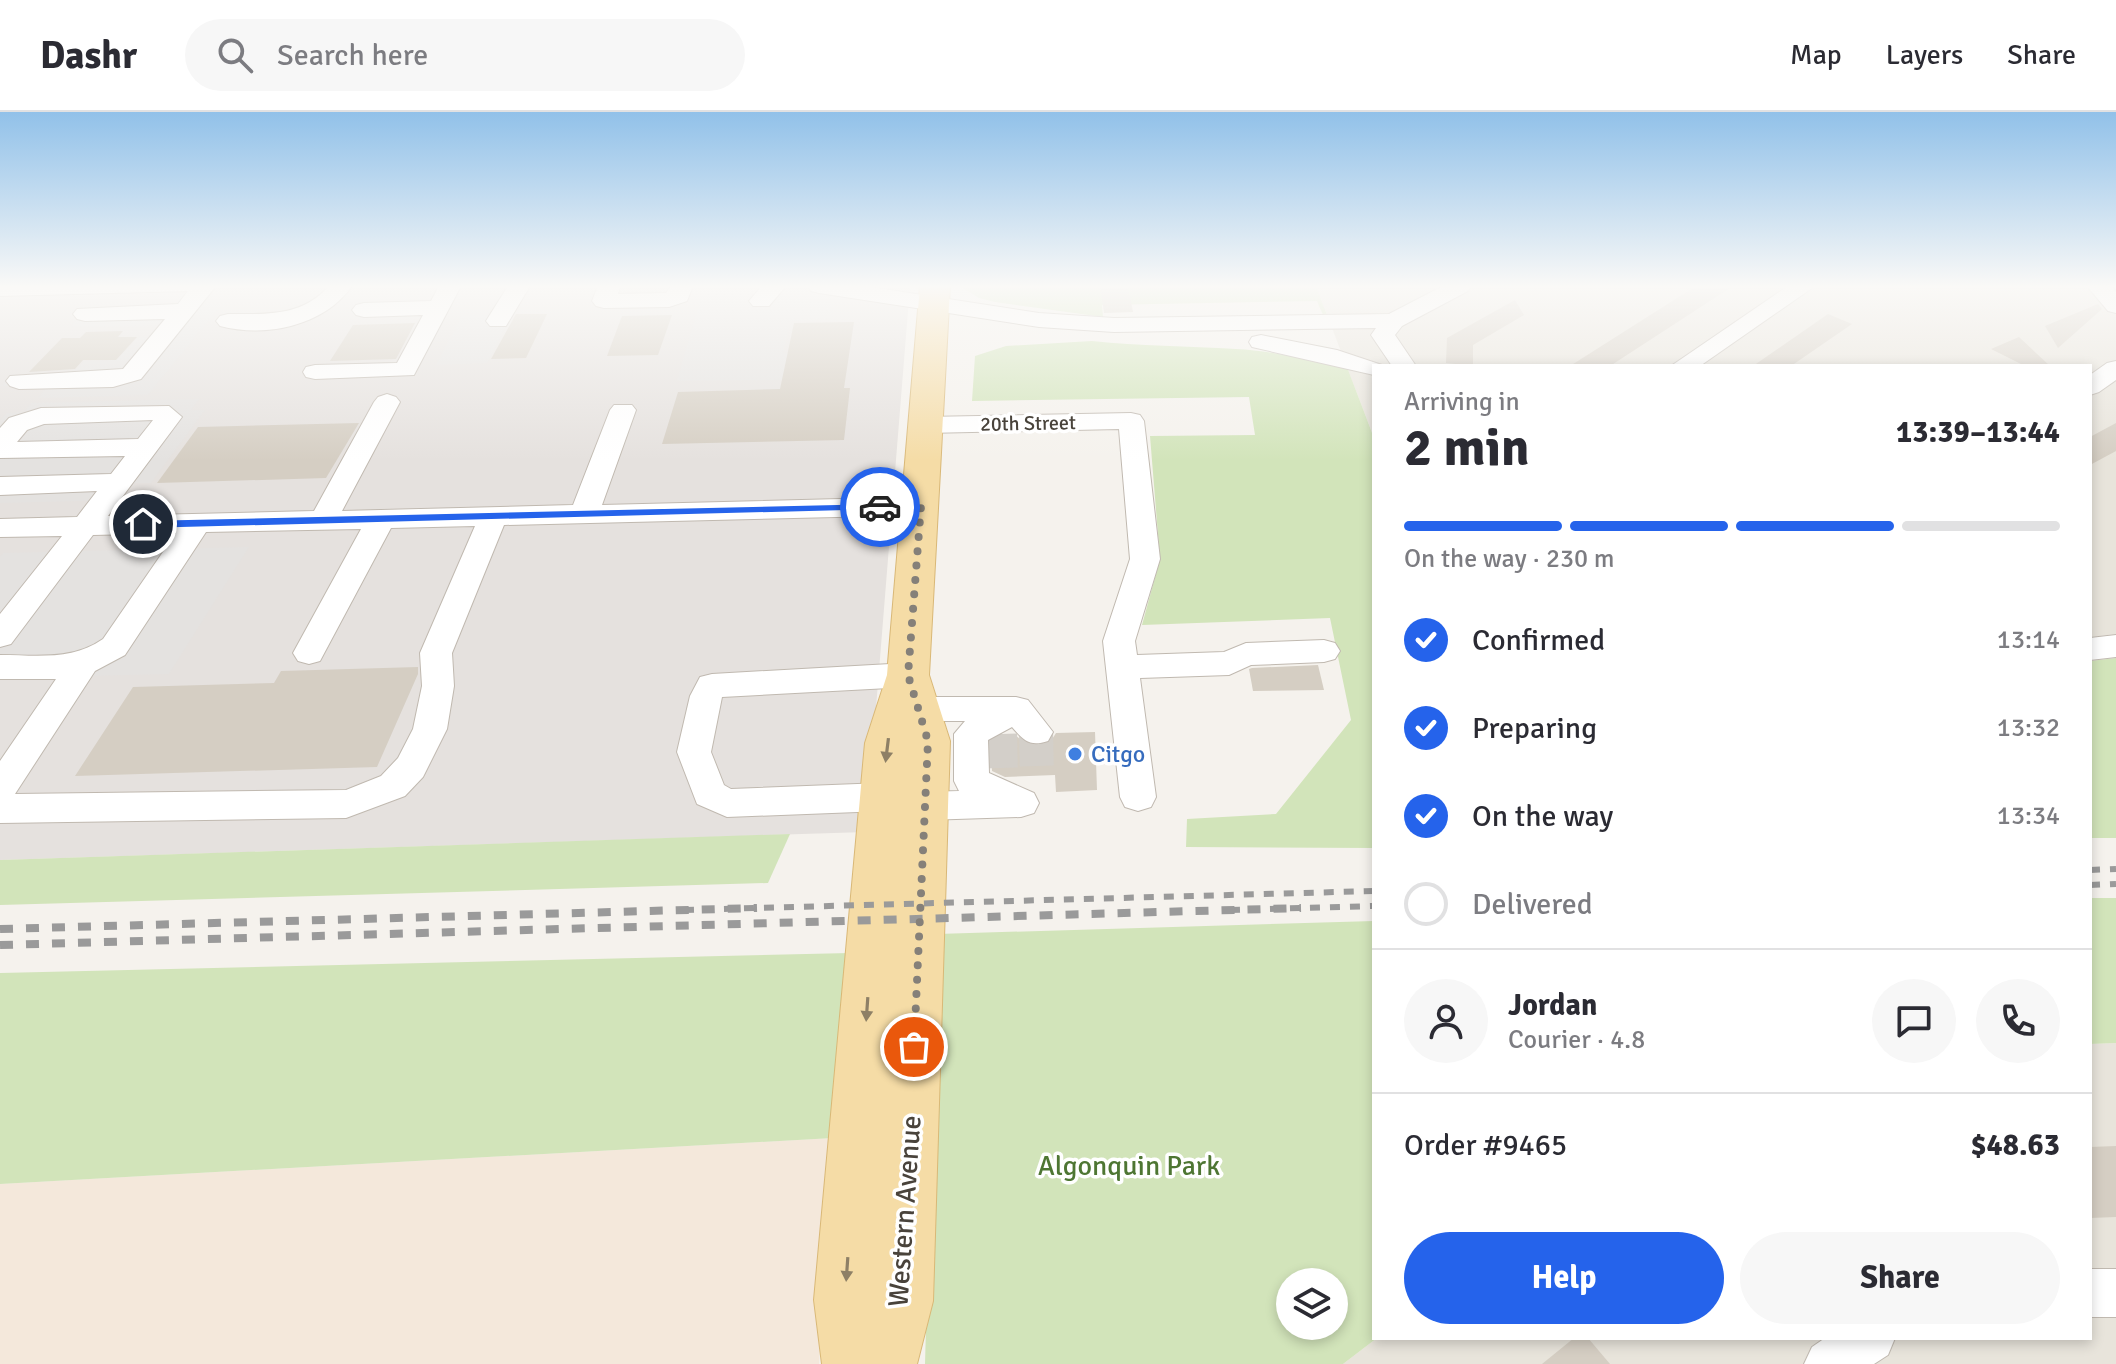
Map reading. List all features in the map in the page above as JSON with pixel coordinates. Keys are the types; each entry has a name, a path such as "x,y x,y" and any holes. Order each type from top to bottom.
{"main road":[{"name":"Western Avenue","path":"854,1364 845,1300 904,802 928,741 913,692 932,344"},
{"name":"Western Avenue","path":"885,1364 902,1301 904,802"}],"street":[{"path":"19,381 113,379 132,374 156,344"},
{"path":"315,372 405,370 419,344"},
{"path":"1274,344 1372,367"},
{"path":"1395,344 1403,364"},
{"path":"1686,364 1716,344"},
{"path":"2092,386 2116,368"},
{"path":"323,520 387,402"},
{"path":"584,514 623,410"},
{"path":"0,447 18,424 41,416 160,412 169,417 0,636"},
{"name":"20th Street","path":"926,425 1131,421 1145,559 1119,641 1122,667"},
{"path":"0,447 146,447"},
{"path":"0,486 120,482"},
{"path":"0,528 921,506"},
{"path":"0,809 346,804 393,786 411,767 430,729 438,686 436,653 493,516"},
{"path":"309,653 381,519"},
{"path":"0,667 82,666 101,659 114,647 198,523"},
{"path":"2092,649 2116,646"},
{"path":"1138,797 1122,667 1229,663 1246,654 1324,651"},
{"path":"0,789 82,666"},
{"path":"712,686 913,692 1018,725 971,734 972,781 1020,785 904,802 727,803 710,794 694,752 706,696 712,686"},
{"path":"2092,1293 2116,1293"},
{"path":"1829,1364 1868,1340"}],"shaded area":[{"path":"0,344 905,344 866,832 0,860"},
{"path":"131,344 189,344 148,395 38,398 48,385 0,386 11,376 71,375 84,361 116,360"},
{"path":"447,344 496,344 487,363 436,365"},
{"path":"688,344 785,344 783,353 849,352 845,379 677,381"},
{"path":"1338,344 2116,344 2116,634 2092,637 2092,364 1372,364 1372,433"},
{"path":"199,399 191,410 205,410 151,483 134,483 121,500 0,503 0,420 7,413 24,412 31,403"},
{"path":"249,547 169,674 0,678 0,557 3,553"},
{"path":"2116,1043 2116,1364 1343,1364 1374,1340 2092,1340 2092,1044"},
{"path":"833,1138 819,1364 0,1364 0,1184"}],"green space":[{"path":"1137,344 1250,350 1347,367 1372,433 1372,848 1186,847 1187,819 1276,814 1351,720 1330,618 1142,625 1160,559 1150,436 1255,435 1249,397 972,401 975,356 1006,346"},
{"path":"2116,658 2116,838 2092,838 2092,661"},
{"path":"790,834 768,883 0,905 0,860"},
{"path":"2092,898 2116,898 2116,1043 2092,1044"},
{"name":"Algonquin Park","path":"1372,921 1374,1340 1343,1364 925,1364 937,934"},
{"path":"850,953 833,1138 0,1184 0,973"}],"building":[{"path":"56,344 130,344 116,360 83,360 75,369 29,372"},
{"path":"341,344 404,344 396,359 330,361"},
{"path":"499,344 532,344 526,358 491,359"},
{"path":"611,344 662,344 658,355 607,356"},
{"path":"789,344 851,344 844,388 850,388 844,440 662,444 678,392 780,389"},
{"path":"1447,344 1474,344 1473,364 1446,363"},
{"path":"1604,344 1643,344 1613,364 1573,364"},
{"path":"1784,344 1822,344 1794,364 1756,364"},
{"path":"2002,344 2027,344 2048,364 2021,364 1991,349"},
{"path":"359,423 326,478 157,483 198,427"},
{"path":"2116,423 2116,451 2092,464 2092,436"},
{"path":"1318,665 1324,690 1253,691 1249,669"},
{"path":"418,667 418,674 377,767 75,776 133,687 274,683 281,671"},
{"path":"1095,732 1097,790 1056,792 1055,775 1005,777 992,771 991,742 1004,735 1014,734 1026,744 1037,746 1049,744 1056,733"},
{"path":"2116,1146 2116,1217 2092,1218 2092,1147"},
{"path":"1572,1340 1590,1340 1610,1364 1542,1364"}],"tunnel":[{"path":"1036,732 1037,776"},
{"path":"1000,734 1001,777"}],"railway":[{"path":"2092,870 2116,869"},
{"path":"2092,885 2116,884"},
{"path":"684,910 1372,891"},
{"path":"1259,909 1372,906"},
{"path":"0,929 757,908"},
{"path":"1259,909 1301,908"},
{"path":"0,945 1259,909"},
{"path":"1230,910 1259,909"}],"way so far":[{"path":"880,507 921,506 908,675 928,741 914,1047"}],"place":[{"name":"Citgo","path":"1075,754"}],"route":[{"path":"143,524 880,507"}]}
